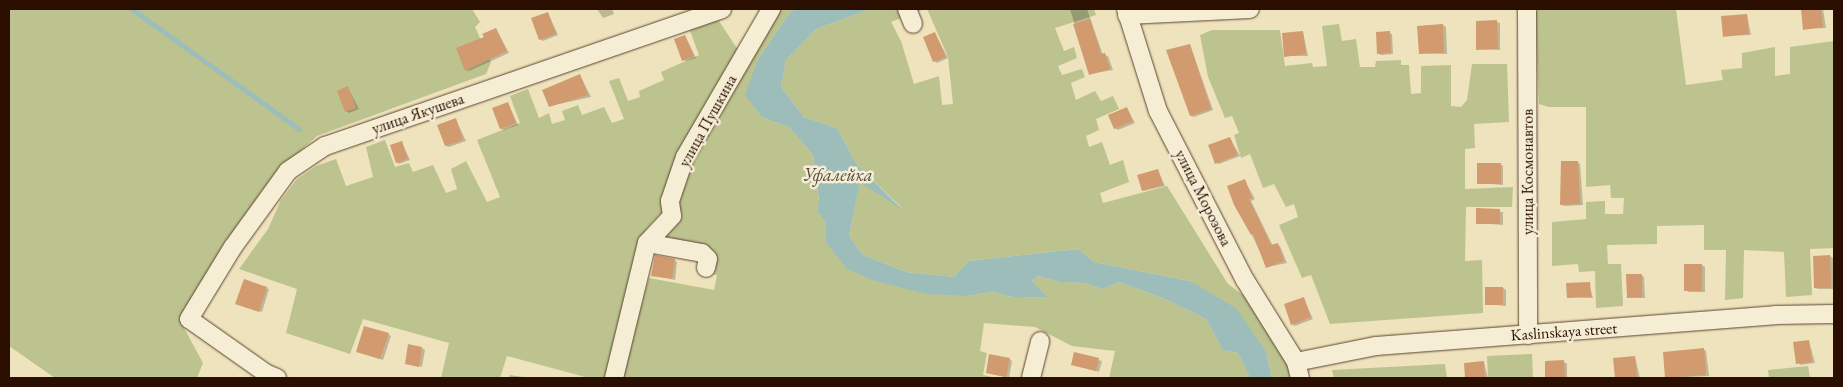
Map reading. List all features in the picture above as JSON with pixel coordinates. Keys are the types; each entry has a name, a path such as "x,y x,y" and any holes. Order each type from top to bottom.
{"street":[{"name":"улица Якушева","path":"277,378 267,374 189,319 233,247 288,171 325,146 722,9"},
{"name":"улица Пушкина","path":"614,378 647,243 672,216 670,201 685,157 771,9"},
{"path":"1127,12 1250,9"},
{"name":"улица Космонавтов","path":"1527,9 1528,335"},
{"name":"улица Морозова","path":"1127,12 1158,111 1245,280 1298,370"},
{"path":"647,243 702,253 708,259 706,268"},
{"name":"Kaslinskaya street","path":"1298,370 1376,346 1775,315 1834,314"},
{"path":"1031,378 1040,341"}],"green space":[{"path":"9,9 472,9 480,22 475,27 491,62 486,74 317,136 287,163 187,307 183,326 203,363 197,378 55,378 9,346"},
{"path":"776,9 797,9 790,12 757,61 763,118 789,127 813,155 819,202 817,212 826,222 826,242 968,296 992,292 1016,298 1046,297 1032,281 1038,276 1060,282 1085,283 1102,289 1119,282 1163,298 1206,319 1223,350 1238,353 1250,378 1109,378 1115,351 1072,346 1035,327 984,323 980,351 987,353 983,375 997,378 620,378 649,278 714,290 717,275 700,272 701,259 654,250 691,157"},
{"path":"871,9 924,9 891,22 901,41 914,84 939,76 942,105 953,104 948,57 927,9 1094,9 1096,15 1055,28 1064,51 1074,47 1077,58 1058,66 1062,75 1082,69 1085,77 1071,83 1076,100 1095,91 1101,101 1113,96 1119,109 1096,119 1099,130 1086,136 1089,147 1102,142 1110,165 1123,160 1129,182 1100,193 1103,203 1167,186 1228,284 1246,297 1290,363 1294,378 1272,378 1266,352 1190,281 1094,262 1078,249 969,261 954,277 906,272 863,255 849,236 860,181 903,209 857,165 837,128 804,117 781,87 786,60 816,29"},
{"path":"1539,9 1676,9 1686,85 1723,80 1721,70 1742,68 1742,53 1775,47 1775,76 1790,74 1790,47 1834,41 1834,248 1810,249 1812,295 1786,297 1784,252 1744,250 1743,298 1725,300 1726,250 1704,250 1704,225 1657,226 1657,244 1607,245 1608,264 1621,264 1623,306 1596,308 1595,271 1579,272 1578,264 1552,266 1552,222 1586,219 1586,202 1605,201 1605,214 1623,214 1624,198 1611,198 1610,185 1586,187 1586,107 1549,107 1539,104 1535,13"},
{"path":"717,18 740,53 663,211 647,228 637,248 605,378 589,378 507,356 500,378 441,378 449,343 363,319 350,354 286,333 297,289 239,269 268,229 281,200 297,179 316,166 336,159 346,186 373,177 366,147 385,140 395,167 409,163 413,172 433,165 446,193 457,189 451,169 466,161 487,202 500,197 477,140 520,123 510,96 528,89 539,118 549,113 552,124 565,120 562,111 578,105 582,115 604,107 612,123 624,119 609,81 619,78 628,101 640,97 639,91 664,80 661,72 699,55 689,28"},
{"path":"1339,24 1342,41 1356,39 1360,67 1375,67 1376,61 1401,60 1401,65 1409,65 1411,94 1421,93 1421,66 1451,65 1451,106 1461,107 1467,100 1472,64 1507,64 1509,122 1474,124 1475,148 1465,149 1465,189 1513,187 1512,207 1466,207 1465,261 1482,260 1483,313 1330,324 1311,275 1302,278 1279,225 1298,217 1294,204 1286,207 1274,184 1263,188 1250,154 1241,158 1234,135 1239,133 1232,116 1225,118 1208,77 1200,35 1212,30 1280,30 1285,66 1312,63 1313,67 1327,66 1322,26"},
{"path":"1532,354 1533,378 1488,378 1487,356"},
{"path":"1445,364 1447,378 1334,378 1332,370"},
{"path":"1808,366 1810,378 1769,378 1768,370"}],"water":[{"name":"Уфалейка","path":"797,9 871,9 816,29 786,60 781,87 804,117 837,128 857,165 904,211 860,182 849,236 863,255 906,272 954,277 969,261 1078,249 1094,262 1190,281 1237,309 1266,352 1272,378 1250,378 1238,353 1223,350 1206,319 1163,298 1119,282 1102,289 1085,283 1060,282 1038,276 1032,281 1047,297 1016,298 992,292 968,296 927,294 875,281 847,269 826,242 826,222 817,212 819,201 813,155 789,127 763,118 745,95 757,61 790,12"}],"building":[{"path":"1801,9 1821,9 1823,27 1803,30"},
{"path":"548,12 556,34 539,40 531,18"},
{"path":"1747,14 1749,34 1723,37 1721,16"},
{"path":"1090,19 1101,54 1105,53 1110,69 1089,75 1073,24"},
{"path":"1497,20 1498,49 1476,50 1476,21"},
{"path":"1443,24 1444,53 1419,54 1417,26"},
{"path":"496,28 507,51 465,71 456,48 484,37 482,34"},
{"path":"1303,31 1306,54 1284,57 1282,33"},
{"path":"1390,31 1391,53 1377,54 1376,32"},
{"path":"935,32 946,57 933,62 923,37"},
{"path":"685,35 694,56 682,61 674,39"},
{"path":"1190,44 1211,109 1190,116 1166,50"},
{"path":"580,74 588,95 549,107 542,90"},
{"path":"348,86 356,108 345,112 337,91"},
{"path":"508,102 516,123 500,129 492,108"},
{"path":"1127,107 1133,121 1114,129 1108,115"},
{"path":"456,118 463,140 445,146 437,125"},
{"path":"1230,137 1237,155 1215,164 1208,145"},
{"path":"402,141 408,159 396,163 390,145"},
{"path":"1561,161 1578,161 1580,204 1560,205"},
{"path":"1477,163 1501,163 1501,184 1477,184"},
{"path":"1158,169 1163,185 1142,191 1137,175"},
{"path":"1245,179 1252,198 1249,199 1271,245 1278,243 1284,261 1266,268 1253,234 1251,235 1234,205 1227,186"},
{"path":"1476,208 1500,209 1500,224 1476,224"},
{"path":"655,255 675,259 672,279 651,276"},
{"path":"1830,255 1831,288 1814,288 1813,256"},
{"path":"1684,264 1702,264 1702,291 1684,291"},
{"path":"1626,274 1642,274 1642,297 1627,298"},
{"path":"244,279 267,287 259,312 235,304"},
{"path":"1590,282 1591,297 1567,298 1566,283"},
{"path":"1485,287 1503,287 1503,305 1485,305"},
{"path":"1304,297 1311,317 1291,325 1284,304"},
{"path":"364,326 389,333 380,359 356,352"},
{"path":"1809,340 1812,362 1796,364 1793,342"},
{"path":"408,344 422,347 419,367 405,364"},
{"path":"1704,348 1706,375 1665,378 1663,352"},
{"path":"1074,352 1099,358 1096,371 1071,365"},
{"path":"989,354 1010,358 1006,377 986,373"},
{"path":"1635,356 1637,378 1615,378 1613,358"},
{"path":"1564,360 1565,378 1545,378 1545,361"},
{"path":"1484,361 1485,378 1465,378 1464,363"}],"waterway":[{"path":"132,9 299,129"}]}
